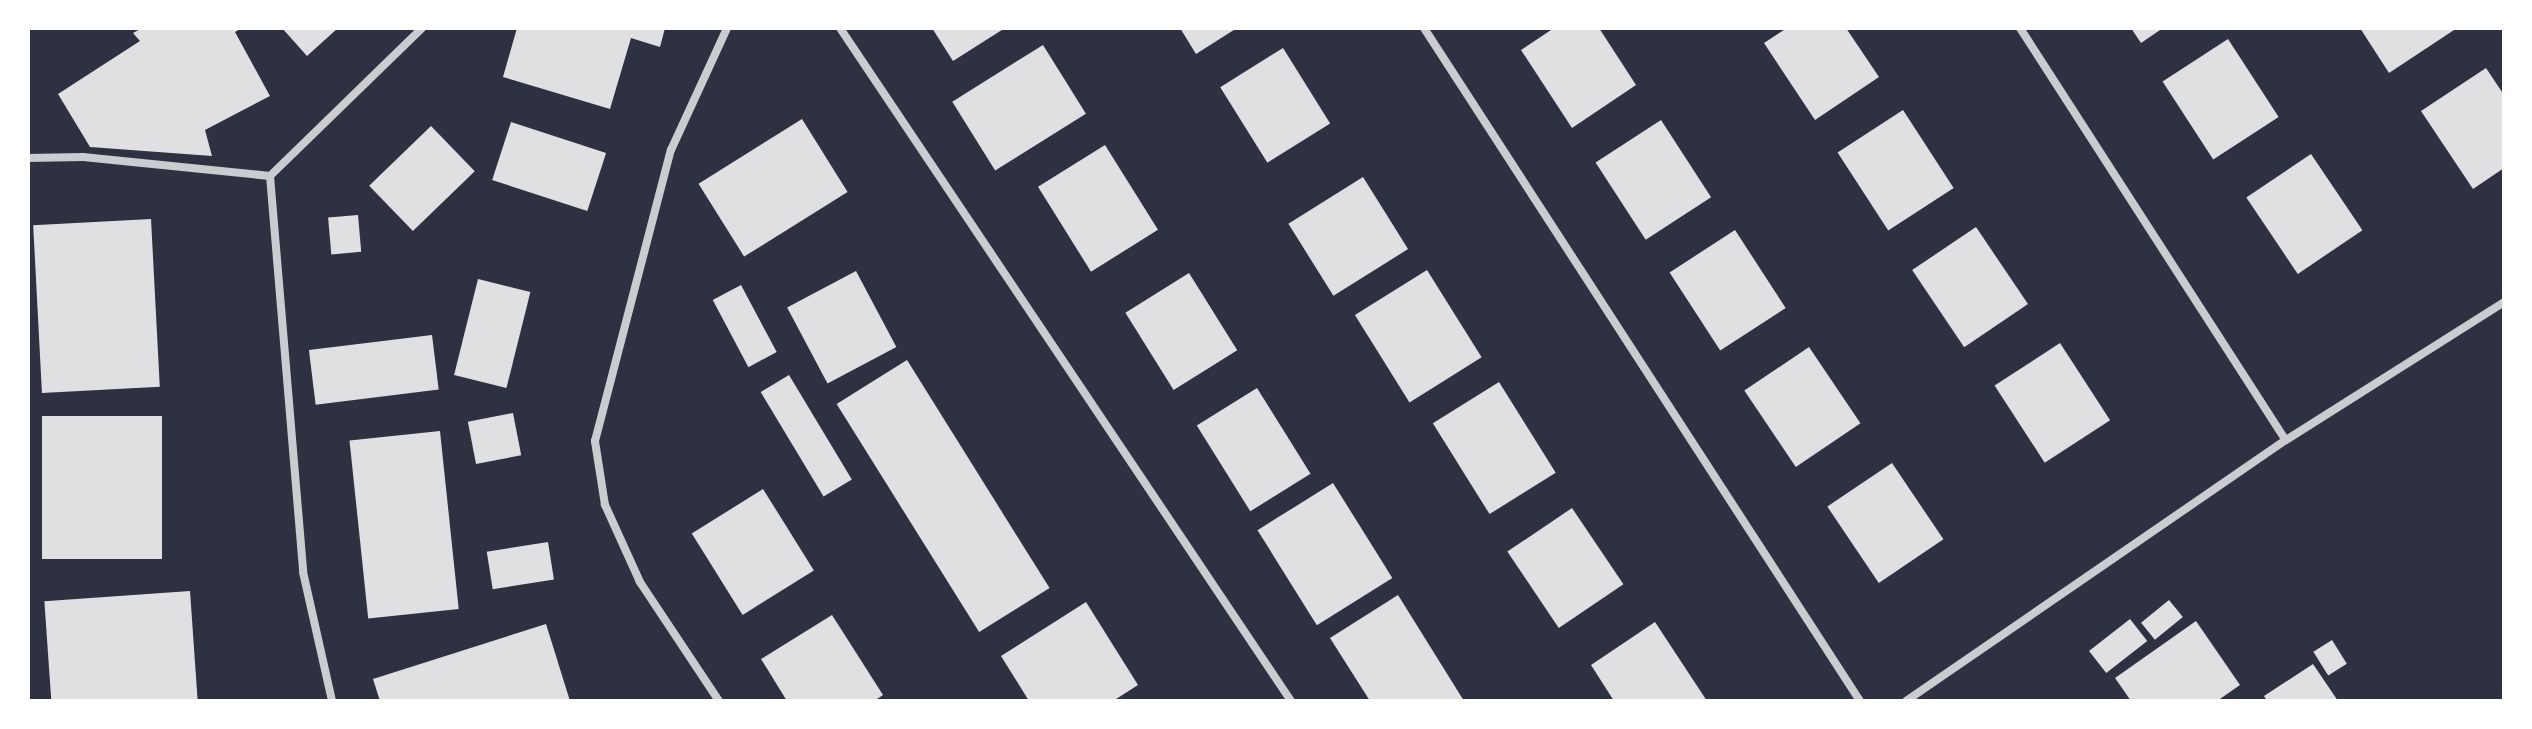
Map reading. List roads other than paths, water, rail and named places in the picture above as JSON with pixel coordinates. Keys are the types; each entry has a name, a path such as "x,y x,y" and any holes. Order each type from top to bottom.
{"street":[{"path":"270,176 422,28"},
{"path":"719,701 640,582 605,505 595,441 671,150 727,28"},
{"path":"840,28 1291,701"},
{"path":"1424,28 1860,701"},
{"path":"2020,28 2286,440"},
{"path":"28,158 83,157 270,176"},
{"path":"270,176 303,572 332,701"},
{"path":"1906,701 2286,440 2504,302"}]}
